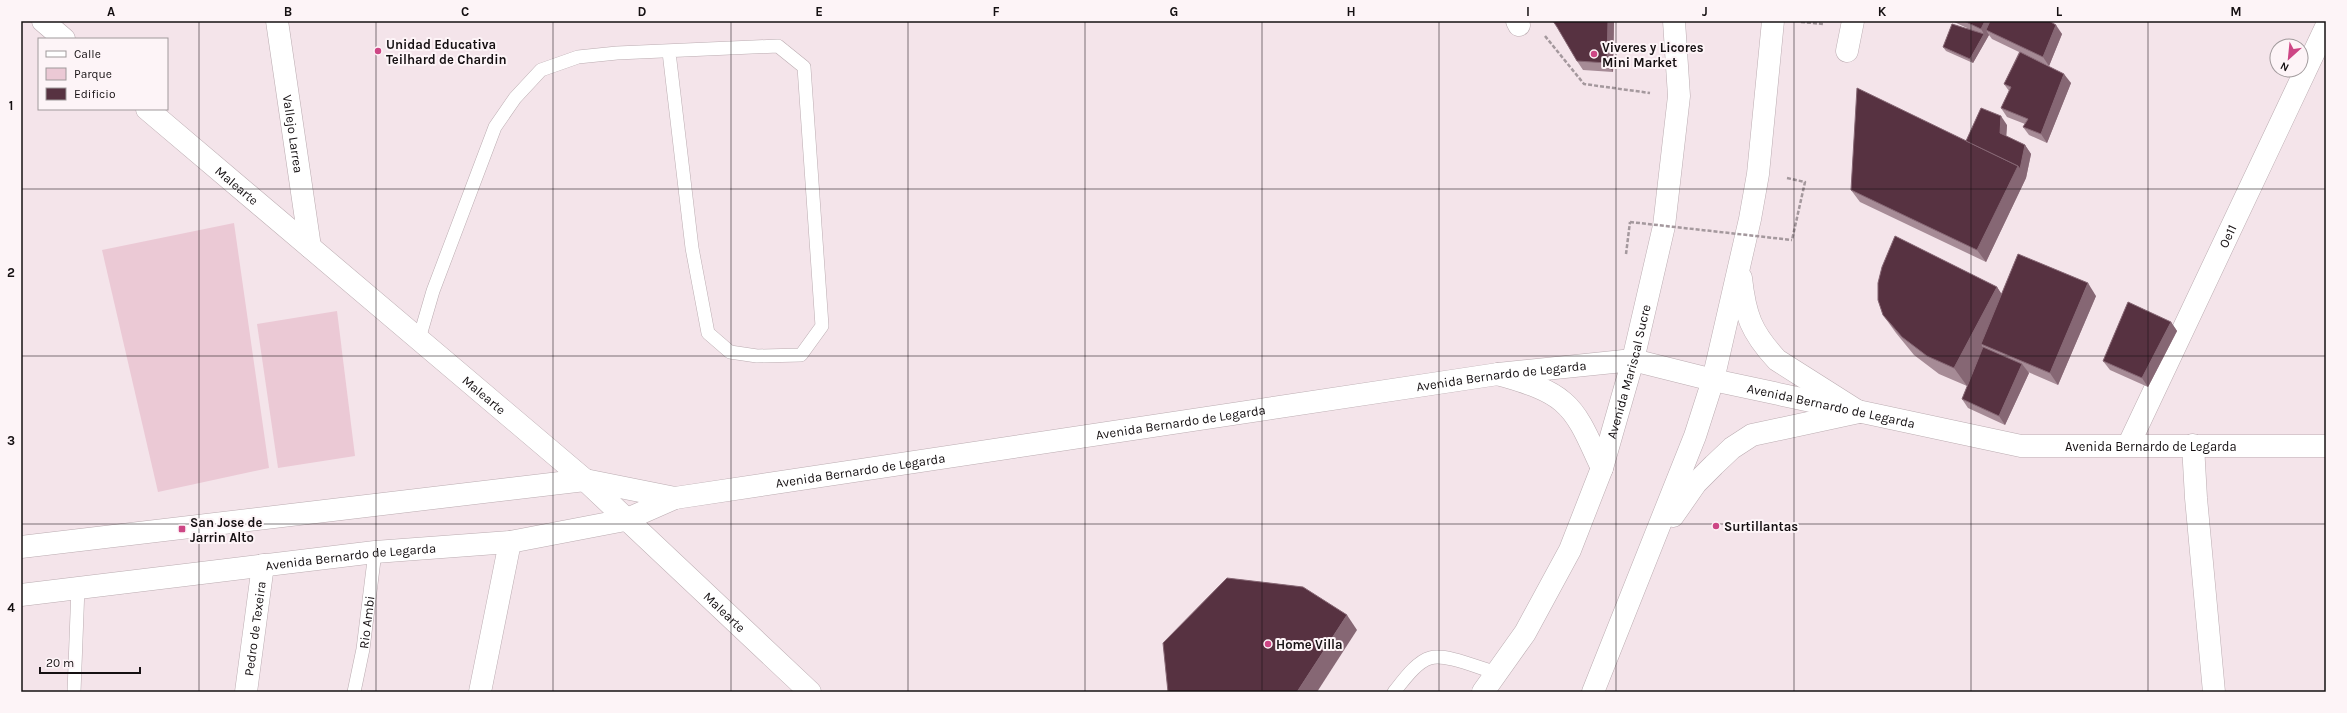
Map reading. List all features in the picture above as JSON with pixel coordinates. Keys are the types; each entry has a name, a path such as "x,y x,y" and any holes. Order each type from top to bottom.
{"street":[{"path":"43,21 63,38"},
{"name":"Vallejo Larrea","path":"277,21 310,246"},
{"name":"Avenida Mariscal Sucre","path":"1483,692 1525,633 1570,550 1602,468 1633,360 1664,226 1678,96 1674,21"},
{"path":"1593,692 1695,436 1712,380 1740,262 1758,174 1773,21"},
{"path":"1847,51 1853,21"},
{"name":"Oe11","path":"2129,444 2326,27"},
{"name":"Malearte","path":"148,110 585,480 810,692"},
{"path":"1740,262 1744,306 1750,322 1766,348 1777,360 1859,412"},
{"name":"Avenida Bernardo de Legarda","path":"21,595 375,552 510,542 626,520 675,498 1498,374 1633,360 1712,380 2021,446 2129,444 2326,446"},
{"path":"1498,374 1542,389 1563,402 1578,419 1602,468"},
{"path":"1652,547 1696,483 1741,441 1752,435 1766,431 1859,412"},
{"path":"2193,445 2196,498 2214,692"},
{"name":"Avenida Bernardo de Legarda","path":"21,547 585,480 675,498"},
{"path":"480,692 510,542"},
{"name":"Pedro de Texeira","path":"246,692 263,565"}],"lane":[{"path":"419,339 433,291 496,127 514,98 541,70 578,57 617,53 669,52 778,46 804,67 822,326 802,355 757,356 730,352 708,333 692,248 669,52"},
{"name":"Rio Ambi","path":"354,692 363,649 375,552"},
{"path":"74,692 78,587"},
{"path":"1394,692 1415,667 1430,658 1445,658 1497,673"}],"path":[{"path":"1795,22 1826,25"},
{"path":"1518,23 1542,33 1584,84 1678,96"},
{"path":"1625,260 1630,222 1792,240 1805,182"}],"green space":[{"path":"234,223 269,468 158,492 102,250"},
{"path":"337,311 355,456 278,468 257,324"}],"building":[{"path":"1553,21 1608,21 1607,63 1577,61"},
{"path":"1964,21 1985,21 1981,29"},
{"path":"1990,21 2049,21 2056,25 2043,57 1986,30"},
{"path":"1952,24 1984,34 1970,59 1943,47"},
{"path":"2020,52 2064,74 2041,134 2023,127 2028,119 2001,108 2011,87 2004,84"},
{"path":"1857,88 2018,166 1977,250 1851,190"},
{"path":"1981,108 2001,116 2000,133 2025,145 2020,169 2018,166 1966,141"},
{"path":"1895,236 1997,287 1954,368 1927,356 1902,337 1883,315 1878,300 1878,283 1882,267"},
{"path":"2018,254 2088,283 2050,373 1981,344"},
{"path":"2128,302 2171,322 2142,378 2103,361"},
{"path":"1983,347 2022,364 1999,416 1962,399"},
{"name":"Home Villa","path":"1227,578 1303,587 1347,615 1297,692 1168,692 1163,643"}],"place":[{"name":"Unidad Educativa Teilhard de Chardin","path":"378,51"},
{"name":"Viveres y Licores Mini Market","path":"1594,54"},
{"name":"Surtillantas","path":"1716,526"},
{"name":"San Jose de Jarrin Alto","path":"182,529"},
{"name":"Home Villa","path":"1268,644"}]}
